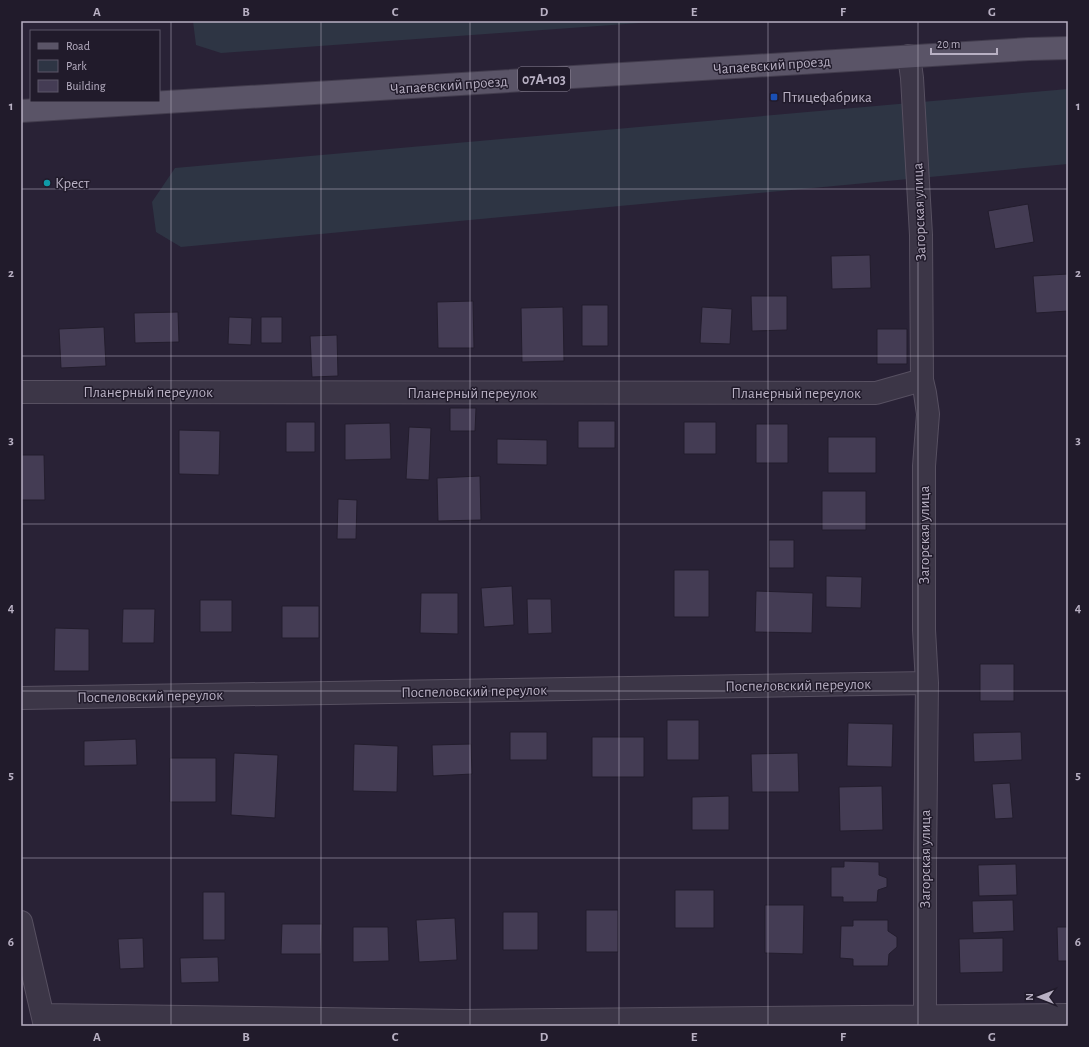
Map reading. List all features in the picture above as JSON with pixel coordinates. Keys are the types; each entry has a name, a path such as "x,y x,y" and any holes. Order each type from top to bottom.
{"main road":[{"name":"Чапаевский проезд","path":"21,111 909,56 1068,48"}],"street":[{"name":"Загорская улица","path":"909,56 913,85 921,235 922,380 928,414 924,466 924,630 927,683 925,1015"},
{"name":"Планерный переулок","path":"21,392 876,393 922,380"},
{"name":"Поспеловский переулок","path":"21,698 927,683"},
{"path":"21,922 44,1021 461,1021 1068,1014"}],"green space":[{"path":"193,21 667,21 221,53 196,45"},
{"path":"1068,89 1068,164 181,247 156,232 152,202 175,168"}],"building":[{"path":"1028,204 1034,242 995,249 988,211"},
{"path":"870,255 871,288 832,289 831,256"},
{"path":"1068,274 1068,311 1036,313 1033,276"},
{"path":"751,296 787,296 787,330 752,331"},
{"path":"473,301 474,348 438,348 437,302"},
{"path":"582,305 608,305 608,346 582,346"},
{"path":"563,307 564,361 522,362 521,308"},
{"path":"702,307 732,309 730,344 700,343"},
{"path":"178,312 179,342 135,343 134,313"},
{"path":"229,317 252,318 251,345 228,344"},
{"path":"261,317 282,317 282,343 261,343"},
{"path":"104,327 106,366 61,368 59,329"},
{"path":"877,329 907,329 907,364 877,364"},
{"path":"337,335 338,376 312,377 310,336"},
{"path":"450,408 476,408 475,431 450,431"},
{"path":"578,421 615,421 615,448 578,448"},
{"path":"286,422 315,422 315,452 286,452"},
{"path":"684,422 716,422 716,454 684,454"},
{"path":"390,423 391,459 345,460 345,424"},
{"path":"756,424 788,424 788,463 756,463"},
{"path":"409,427 431,428 429,480 406,479"},
{"path":"179,430 220,431 219,475 179,474"},
{"path":"828,437 876,437 876,473 828,473"},
{"path":"497,439 547,440 547,465 497,464"},
{"path":"21,455 44,455 45,500 21,500"},
{"path":"480,476 481,520 438,521 437,478"},
{"path":"822,491 866,491 866,530 822,530"},
{"path":"338,499 357,500 356,539 337,539"},
{"path":"769,540 794,540 794,568 769,568"},
{"path":"674,570 709,570 709,617 674,617"},
{"path":"826,576 862,577 861,608 826,607"},
{"path":"512,586 514,625 484,627 481,588"},
{"path":"756,591 813,593 812,633 755,632"},
{"path":"421,593 458,593 458,634 420,633"},
{"path":"527,599 551,599 552,633 528,634"},
{"path":"200,600 232,600 232,632 200,632"},
{"path":"282,606 319,606 319,638 282,638"},
{"path":"123,609 155,609 154,643 122,643"},
{"path":"55,628 89,629 89,671 54,671"},
{"path":"980,664 1014,664 1014,701 980,701"},
{"path":"667,720 699,720 699,760 667,760"},
{"path":"848,723 893,724 892,767 847,766"},
{"path":"510,732 547,732 547,760 510,760"},
{"path":"1021,732 1022,760 974,762 973,733"},
{"path":"592,737 644,737 644,777 592,777"},
{"path":"136,739 137,765 84,766 84,741"},
{"path":"354,744 398,746 397,792 353,791"},
{"path":"471,744 472,774 433,776 432,745"},
{"path":"234,753 278,755 275,818 231,815"},
{"path":"798,753 799,792 752,792 751,754"},
{"path":"170,758 216,758 216,802 170,802"},
{"path":"1010,783 1013,818 995,819 992,784"},
{"path":"882,786 883,830 840,831 839,787"},
{"path":"729,796 729,830 692,830 692,797"},
{"path":"844,861 879,862 879,875 887,878 887,887 878,890 877,902 843,902 843,897 831,897 831,867 844,867"},
{"path":"1016,864 1017,895 979,896 978,865"},
{"path":"675,890 714,890 714,928 675,928"},
{"path":"203,892 225,892 225,940 203,940"},
{"path":"1013,900 1014,931 973,933 972,901"},
{"path":"765,905 804,905 803,954 765,953"},
{"path":"586,910 618,910 618,952 586,952"},
{"path":"503,912 538,912 538,950 503,950"},
{"path":"455,918 457,960 419,962 416,920"},
{"path":"853,920 888,920 888,931 897,937 897,947 889,954 888,966 853,966 853,959 840,958 841,926 853,926"},
{"path":"282,924 322,924 321,954 281,954"},
{"path":"353,927 388,927 389,961 353,962"},
{"path":"1057,927 1068,927 1068,961 1058,961"},
{"path":"143,938 144,968 120,969 118,939"},
{"path":"1003,938 1003,972 960,973 959,939"},
{"path":"218,957 219,982 181,983 180,958"}],"place":[{"name":"Птицефабрика","path":"774,97"},
{"name":"Крест","path":"47,183"}]}
